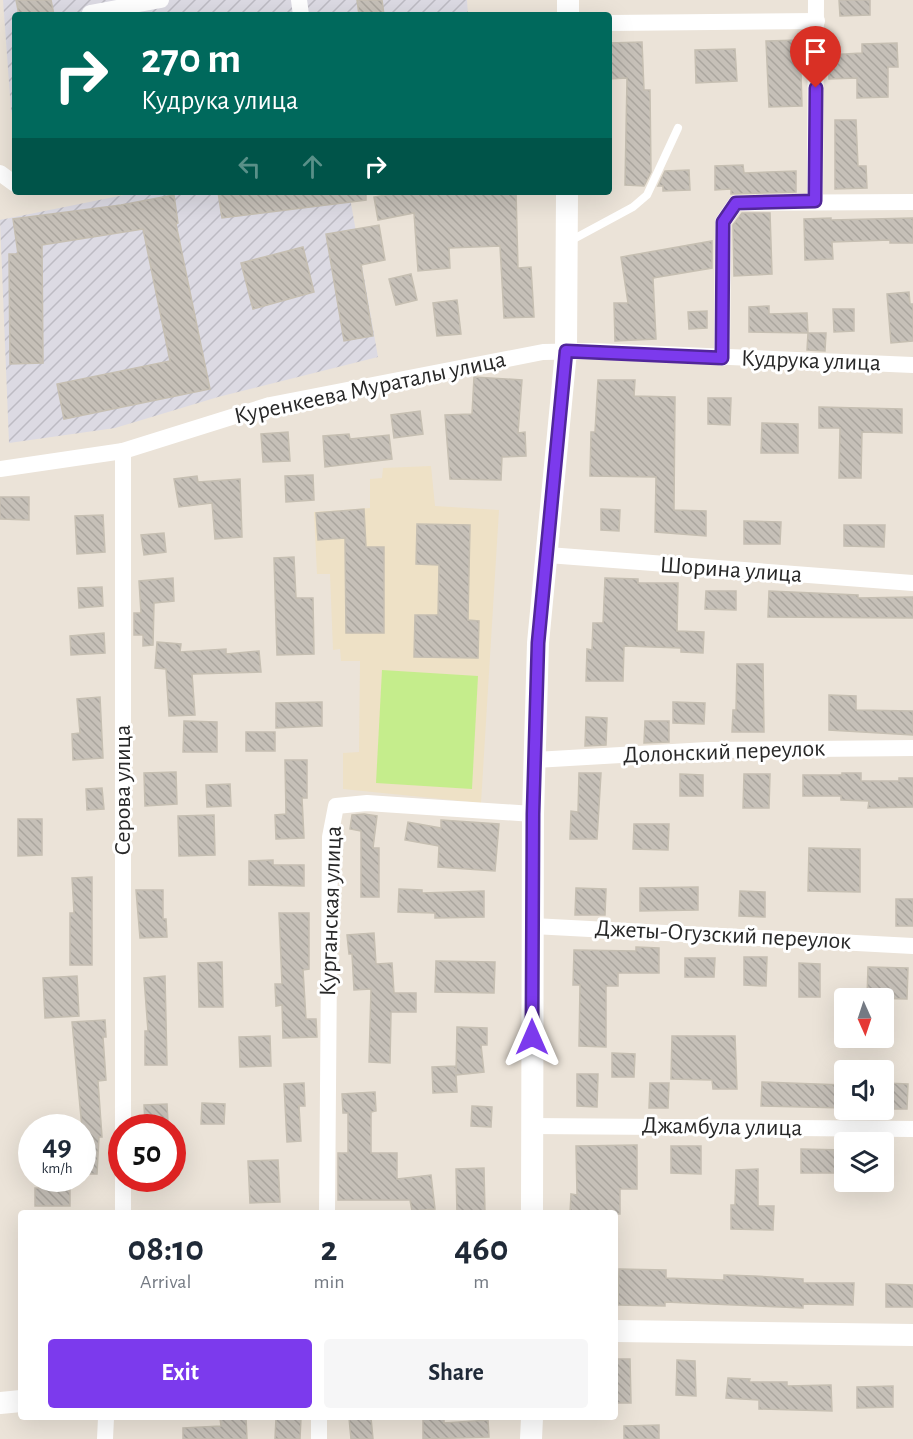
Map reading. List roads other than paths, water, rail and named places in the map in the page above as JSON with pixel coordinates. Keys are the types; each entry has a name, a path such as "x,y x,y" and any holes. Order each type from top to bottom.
{"main road":[{"path":"531,1210 533,814 538,643 549,555 566,351 567,195"},
{"path":"618,1331 913,1335"},
{"path":"0,1403 18,1401"},
{"path":"531,1420 531,1439"}],"street":[{"path":"95,12 161,0"},
{"path":"815,201 816,0"},
{"path":"612,23 817,21"},
{"path":"722,358 723,222 736,203 913,202"},
{"name":"Кудрука улица","path":"566,351 913,365"},
{"name":"Куренкеева Мураталы улица","path":"0,469 123,451 270,405 543,352 566,351"},
{"name":"Серова улица","path":"123,451 123,1114"},
{"name":"Шорина улица","path":"549,555 913,583"},
{"name":"Долонский переулок","path":"535,760 708,750 913,748"},
{"name":"Курганская улица","path":"327,1210 330,837 336,806 367,803 533,814"},
{"name":"Джеты-Огузский переулок","path":"533,926 913,946"},
{"name":"Джамбула улица","path":"531,1126 913,1129"},
{"path":"123,1192 123,1210"},
{"path":"105,1439 106,1420"},
{"path":"319,1420 319,1439"}],"lane":[{"path":"567,243 633,207 647,195 678,128"}]}
